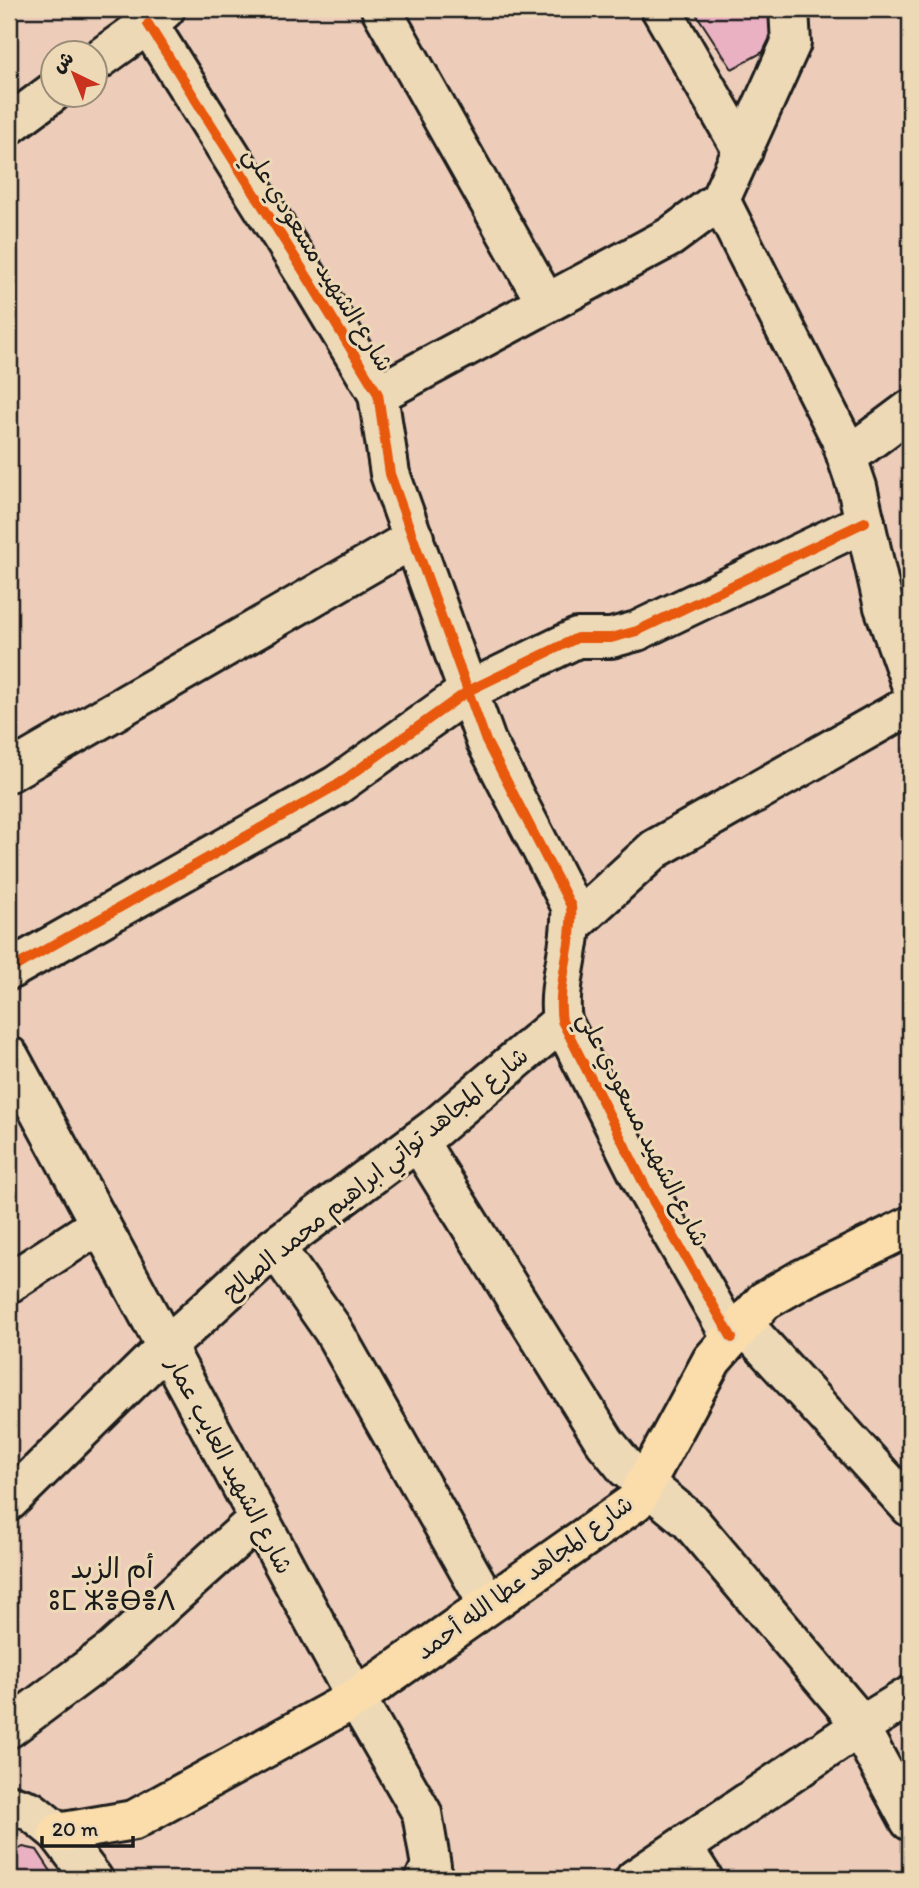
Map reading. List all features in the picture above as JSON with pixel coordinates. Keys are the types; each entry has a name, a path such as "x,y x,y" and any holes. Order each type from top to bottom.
{"main road":[{"name":"شارع المجاهد عطا الله أحمد","path":"27,1807 134,1821 356,1698 635,1502 712,1360 764,1301 910,1226"}],"street":[{"path":"381,9 546,303"},
{"path":"661,9 743,151"},
{"path":"378,394 670,237 720,200 791,43 789,9"},
{"path":"108,53 157,17"},
{"name":"شارع الشهيد مسعودي علي","path":"157,17 311,284 378,394 390,474 486,741 571,906 573,924 561,995 562,1021 648,1192 738,1331 910,1507"},
{"path":"9,125 38,103"},
{"path":"720,200 840,437 858,487 884,607 910,681"},
{"path":"847,457 910,410"},
{"path":"9,970 337,785 468,691 577,638 611,638 637,631 865,522"},
{"path":"9,772 414,538"},
{"path":"573,924 655,849 910,705"},
{"name":"شارع المجاهد تواتي ابراهيم محمد الصالح","path":"9,1501 166,1347 275,1247 418,1141 562,1021"},
{"name":"شارع الشهيد العايب عمار","path":"9,1056 22,1112 100,1224 356,1698 422,1813 431,1866 425,1879"},
{"path":"418,1141 605,1442 626,1468 690,1521 850,1712 910,1821"},
{"path":"9,1283 100,1224"},
{"path":"275,1247 333,1330 488,1604"},
{"path":"9,1728 112,1651 259,1518"},
{"path":"635,1879 859,1727 910,1696"},
{"path":"27,1807 93,1879"},
{"path":"683,1848 703,1879"}],"building":[{"path":"693,9 770,9 778,21 763,52 732,69"},
{"path":"23,1847 37,1850 56,1879 9,1879 9,1855"}],"cycle path":[{"path":"148,24 378,394 390,474 486,741 571,906 570,935 561,993 562,1021 648,1192 732,1338"},
{"path":"9,970 337,785 468,691 577,638 611,638 637,631 865,522"}],"district":[{"name":"أم الزبد ⵓⵎ ⵣⴻⴱⴻⴷ","path":"112,1584"}]}
